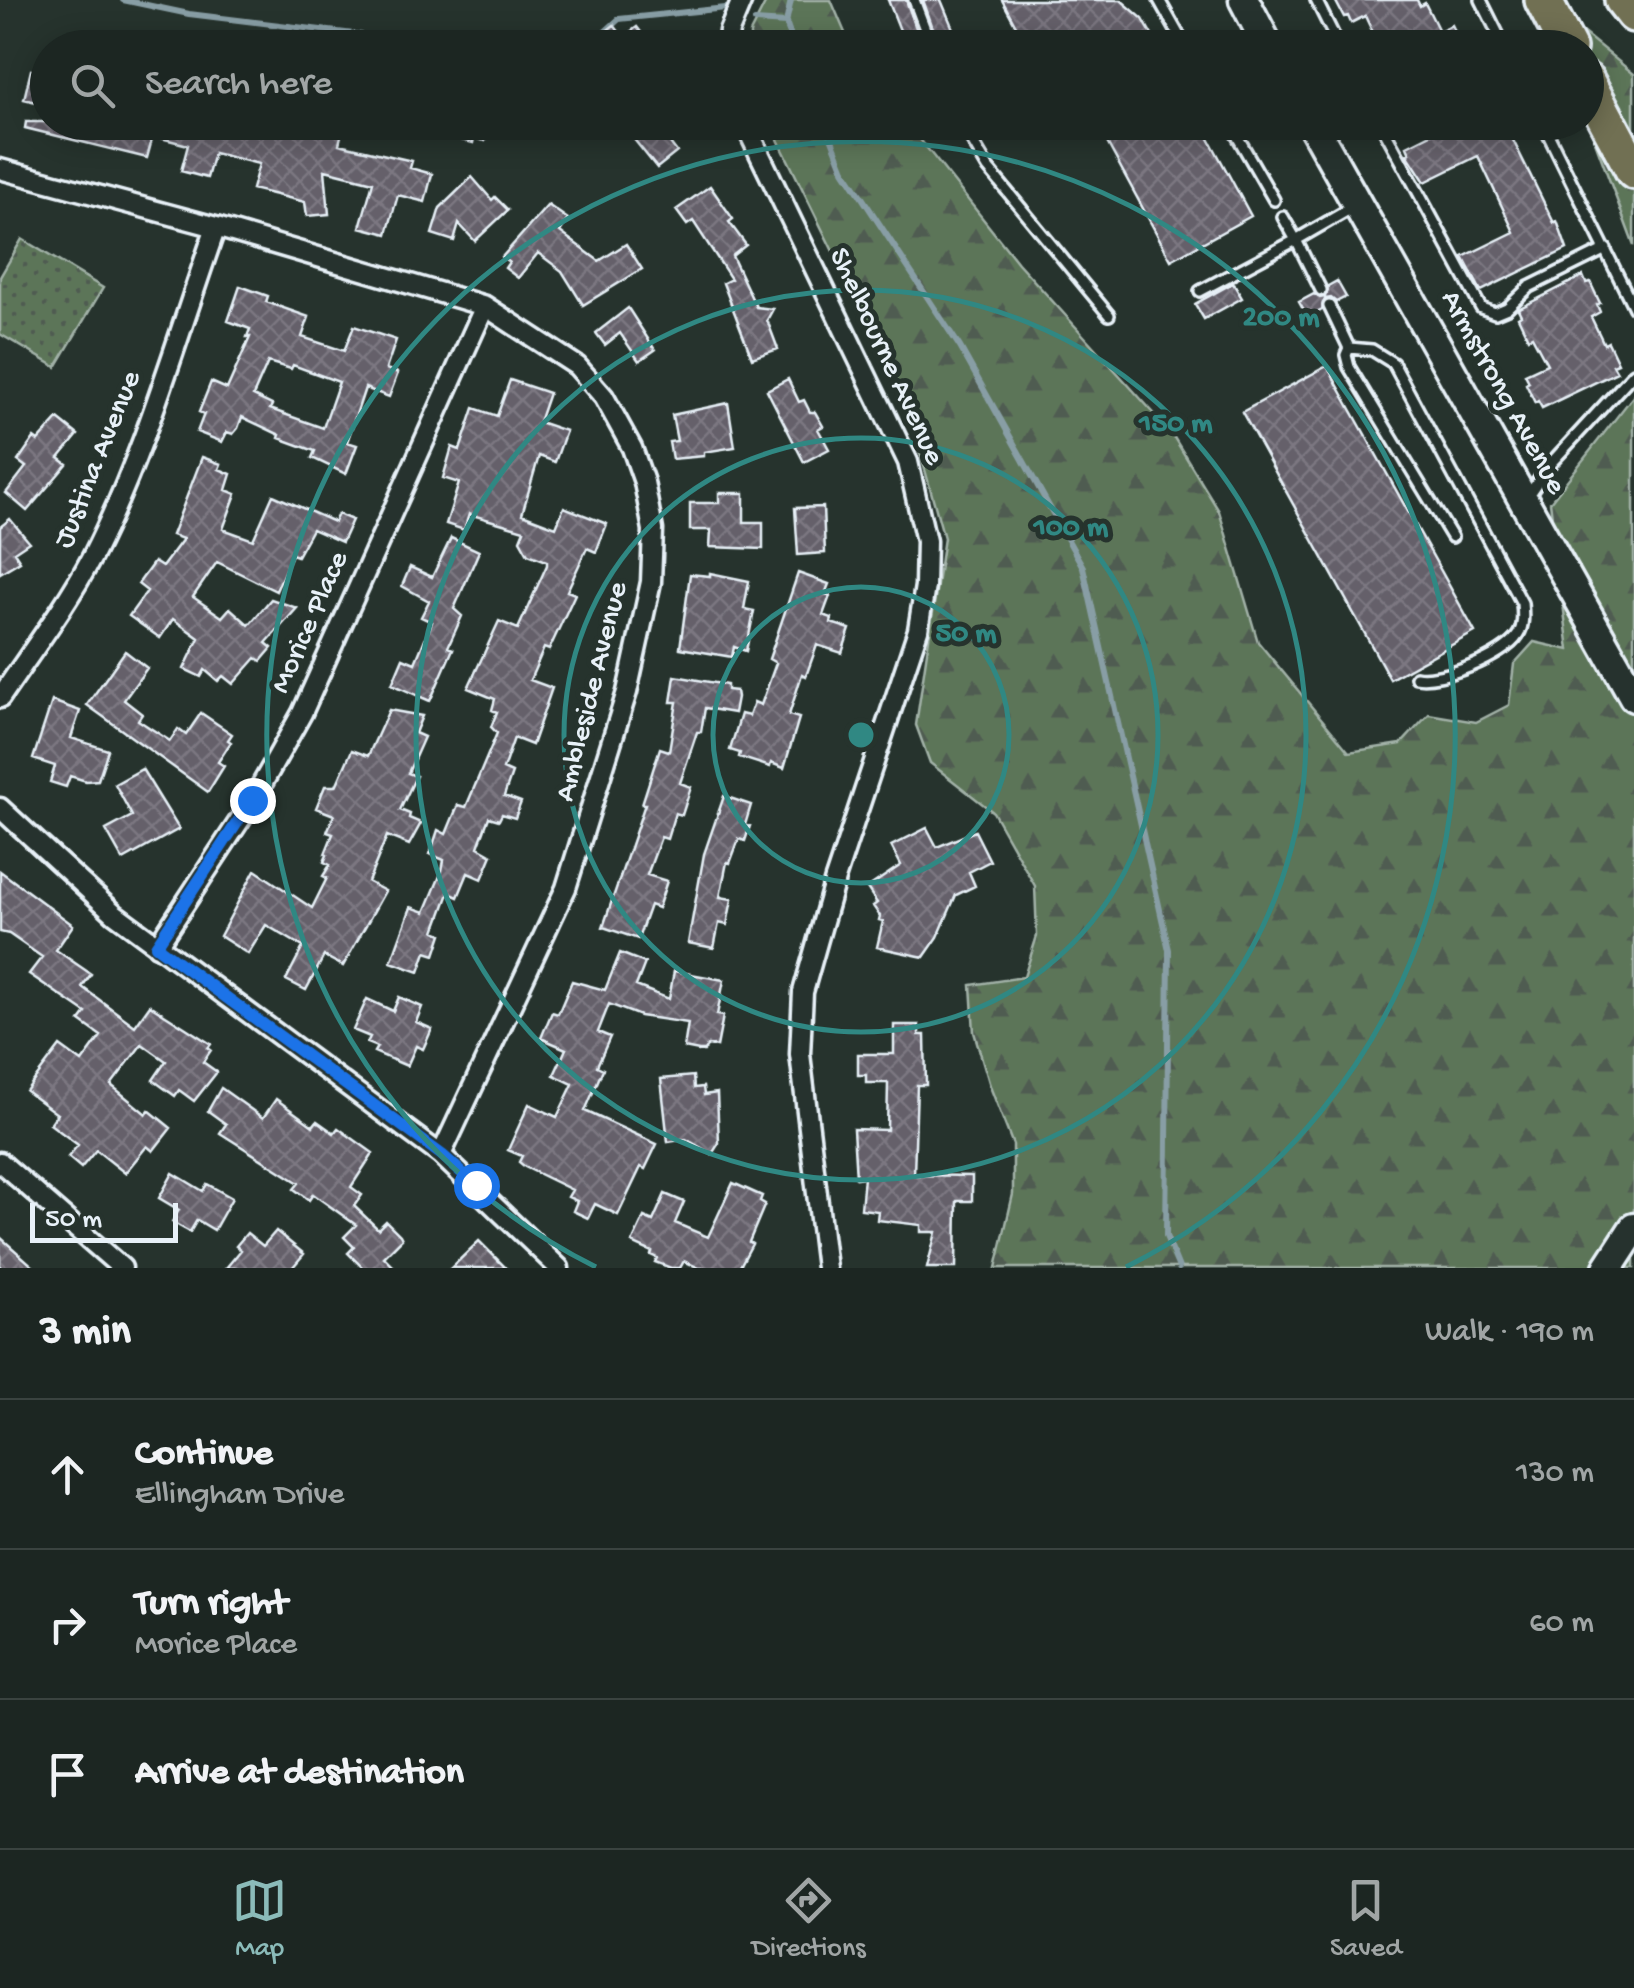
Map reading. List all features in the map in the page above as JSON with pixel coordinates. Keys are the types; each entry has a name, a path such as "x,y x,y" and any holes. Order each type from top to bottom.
{"highway":[{"path":"1543,0 1559,30"},
{"path":"1623,0 1634,14"},
{"path":"1604,115 1634,171"}],"street":[{"path":"730,30 742,0"},
{"path":"1244,0 1260,30"},
{"name":"Shelbourne Avenue","path":"753,140 908,462 926,541 918,630 835,879 803,992 800,1054 826,1268"},
{"name":"Armstrong Avenue","path":"1321,140 1634,697"},
{"name":"Ambleside Avenue","path":"0,169 486,306 577,366 604,397 632,448 644,482 653,530 650,582 627,692 566,888 442,1155"},
{"name":"Justina Avenue","path":"0,698 70,593 104,531 127,480 216,227"},
{"name":"Morice Place","path":"156,946 244,812 302,713 486,306"},
{"path":"0,808 101,902 156,946 442,1155 560,1268"},
{"path":"0,1162 122,1268"},
{"path":"1608,1268 1634,1228"}],"lane":[{"path":"914,0 925,30"},
{"path":"1159,0 1176,30"},
{"path":"1316,0 1331,30"},
{"path":"1481,0 1496,30"},
{"path":"972,140 988,168 1109,315"},
{"path":"1239,140 1274,200"},
{"path":"1390,140 1481,308 1488,312 1507,308 1529,288 1606,249"},
{"path":"1551,140 1634,308"},
{"path":"1200,292 1358,205"},
{"path":"1283,218 1321,290"},
{"path":"1329,306 1349,348 1349,367 1452,536"},
{"path":"1349,348 1372,350 1392,363 1522,604 1523,620 1518,635 1505,648 1450,675 1416,677"},
{"path":"1524,500 1551,463 1634,373"}],"green space":[{"path":"767,0 831,0 844,30 752,30"},
{"path":"1543,0 1580,30 1553,30"},
{"path":"1604,50 1634,74 1634,246 1594,140 1604,140"},
{"path":"778,140 920,140 1018,263 1170,431 1219,511 1258,642 1349,752 1401,744 1429,714 1476,722 1509,705 1514,664 1534,642 1569,650 1550,502 1634,395 1634,1268 996,1268 1013,1194 1013,1145 974,1032 971,985 1024,977 1037,936 1035,886 993,812 930,763 916,725 944,538 905,398"},
{"path":"22,239 103,288 56,367 0,334 0,277"}],"building":[{"path":"888,0 906,0 917,30 900,30"},
{"path":"923,0 941,0 954,30 934,30"},
{"path":"1002,0 1121,0 1143,19 1149,30 1018,30"},
{"path":"1335,0 1417,0 1420,6 1425,3 1438,30 1372,30 1365,16 1351,23 1348,16 1344,17"},
{"path":"30,74 30,100 24,99"},
{"path":"74,140 152,140 147,158"},
{"path":"169,140 340,140 339,144 412,161 410,168 432,174 425,202 398,195 387,234 360,227 373,182 325,170 329,214 307,216 305,202 252,189 259,164 214,153 207,178 181,171 188,145"},
{"path":"634,140 668,140 677,152 657,168"},
{"path":"1106,140 1210,140 1251,216 1171,260"},
{"path":"1419,140 1513,140 1554,223 1557,221 1567,249 1481,291 1463,257 1514,232 1478,156 1425,182 1407,154 1407,146"},
{"path":"472,177 492,200 495,197 508,210 475,241 459,224 454,241 432,234 440,208"},
{"path":"710,186 746,245 732,256 756,307 773,309 767,320 778,349 752,358 723,283 731,279 693,221 687,225 676,210"},
{"path":"548,205 568,219 560,232 599,261 626,244 642,269 583,305 562,271 538,253 518,278 505,268 509,262 502,257"},
{"path":"1583,276 1600,303 1600,312 1591,317 1618,363 1613,365 1617,372 1542,408 1538,401 1535,403 1525,374 1547,364 1532,336 1528,338 1518,309"},
{"path":"1337,281 1346,297 1336,302 1325,299 1322,310 1308,318 1299,302 1314,294 1325,297 1328,286"},
{"path":"1233,283 1242,298 1204,319 1195,304"},
{"path":"240,286 268,296 266,302 309,317 302,337 344,351 354,326 396,340 386,369 398,373 389,397 365,388 347,442 357,445 346,474 312,458 315,451 279,438 280,435 242,417 238,428 233,434 227,432 222,442 197,432 204,414 199,412 211,382 227,389 250,337 250,329 228,321","holes":["268,362 291,369 293,365 339,382 323,428 270,409 272,405 253,396"]},
{"path":"628,308 655,350 639,361 620,333 605,345 596,333"},
{"path":"1327,366 1475,632 1390,679 1242,412"},
{"path":"788,379 799,402 804,400 810,412 815,412 823,426 818,429 829,449 804,462 767,390"},
{"path":"510,380 549,393 539,422 566,431 555,462 539,456 522,514 556,527 564,507 607,524 596,552 587,548 567,591 575,594 530,680 552,688 532,745 514,738 503,769 512,773 504,796 521,802 515,818 502,814 499,820 489,817 478,847 492,855 482,879 468,873 458,897 449,893 435,931 442,934 435,955 426,952 419,972 391,962 411,907 425,912 442,871 444,860 430,854 438,830 446,834 458,805 466,807 497,733 491,727 497,712 492,710 495,699 468,688 499,621 518,629 547,565 547,561 528,554 520,540 524,530 469,514 464,530 446,524 459,483 443,478 452,447 460,450 474,408 497,416"},
{"path":"728,403 735,447 704,452 704,456 672,459 669,442 677,441 672,415"},
{"path":"58,419 78,435 59,458 67,464 27,511 6,493 26,467 18,461 34,438 38,441"},
{"path":"202,457 221,464 219,469 231,474 226,490 236,494 223,529 253,540 273,495 334,522 338,514 352,520 342,542 312,529 297,556 292,554 276,591 217,562 193,597 222,617 230,608 249,625 271,599 297,608 266,643 272,648 261,661 256,658 233,684 223,676 218,681 205,670 201,677 184,669 199,638 173,619 160,638 129,616 147,591 138,584 154,562 162,567 183,539 172,535"},
{"path":"719,493 744,493 744,522 763,522 763,549 710,547 711,530 690,530 690,503 719,503"},
{"path":"823,507 825,553 798,555 795,508"},
{"path":"10,519 29,542 14,552 20,561 0,573 0,527"},
{"path":"451,538 479,551 454,609 462,616 448,647 453,649 430,701 392,684 403,658 415,663 432,622 421,617 429,601 402,586 410,567 432,577"},
{"path":"710,573 749,581 744,609 754,611 746,651 734,647 732,657 680,648 690,574"},
{"path":"798,573 829,584 825,594 830,596 823,615 832,618 831,623 850,629 842,653 817,645 806,676 802,674 789,715 799,718 784,768 771,763 770,767 730,750 741,714 749,716 754,702 761,705 776,663 769,659"},
{"path":"125,651 147,668 124,700 142,714 138,720 170,741 178,729 186,735 201,713 232,734 218,762 224,766 208,792 87,705"},
{"path":"675,676 727,685 727,690 736,691 737,697 734,713 705,708 701,732 697,732 680,783 691,787 682,815 675,813 667,839 661,837 647,875 667,881 658,908 650,905 638,939 603,927 660,748 669,751 677,702 671,702"},
{"path":"52,701 80,711 71,738 108,750 98,780 70,776 66,787 50,782 55,766 33,759"},
{"path":"389,710 422,716 415,733 424,737 408,773 416,776 400,810 421,823 409,845 387,836 368,882 385,891 343,966 324,956 306,990 286,980 303,947 266,925 248,954 220,936 255,870 312,908 327,878 323,876 330,865 324,862 325,854 333,834 327,832 334,815 316,808 325,786 336,786 352,750 368,756"},
{"path":"142,769 179,829 123,860 106,830 132,816 115,784"},
{"path":"724,796 751,805 745,825 750,826 745,841 739,839 730,863 727,862 720,897 732,899 727,925 719,923 714,948 688,943 704,854"},
{"path":"927,828 937,847 975,831 990,861 969,872 975,886 956,895 938,937 924,957 877,947 883,921 879,920 873,906 877,903 867,888 901,865 891,846"},
{"path":"0,871 73,925 56,950 91,974 82,987 135,1026 150,1005 211,1044 203,1062 217,1072 194,1101 179,1090 175,1096 153,1080 166,1061 142,1044 111,1085 146,1114 149,1110 171,1128 153,1151 147,1146 125,1173 96,1150 81,1168 68,1157 78,1145 50,1124 57,1114 26,1091 60,1046 82,1062 101,1036 80,1021 86,1013 29,974 42,957 0,932"},
{"path":"620,953 645,963 636,986 669,999 674,971 724,980 717,1015 723,1016 717,1047 708,1045 699,1051 684,1048 688,1023 640,1016 609,1004 598,1032 610,1037 597,1066 603,1069 585,1111 657,1144 618,1215 595,1204 588,1218 573,1211 577,1201 568,1197 572,1190 525,1167 519,1162 522,1156 508,1150 529,1104 557,1117 573,1084 554,1075 566,1049 541,1038 552,1012 558,1014 572,981 605,990"},
{"path":"399,997 422,1007 416,1022 432,1029 423,1049 416,1046 407,1066 374,1052 377,1047 367,1043 370,1037 353,1030 367,999 393,1011"},
{"path":"894,1025 919,1025 919,1035 925,1035 926,1085 917,1085 914,1175 972,1176 972,1201 957,1201 956,1268 927,1268 936,1232 921,1232 921,1225 877,1220 878,1211 861,1209 864,1177 856,1178 853,1129 887,1130 888,1083 866,1083 866,1075 858,1075 858,1054 894,1054"},
{"path":"693,1076 694,1088 703,1087 704,1095 717,1093 719,1143 712,1154 686,1139 668,1142 661,1079"},
{"path":"221,1088 263,1118 276,1099 313,1126 317,1121 334,1133 338,1128 373,1153 351,1187 362,1195 354,1206 378,1229 386,1221 400,1235 402,1239 384,1257 395,1268 363,1268 348,1253 354,1247 344,1237 356,1225 313,1194 309,1200 294,1189 299,1183 220,1133 226,1124 208,1111"},
{"path":"173,1173 203,1191 207,1184 232,1198 214,1230 197,1220 190,1232 172,1222 179,1210 159,1198"},
{"path":"733,1183 762,1196 760,1201 765,1204 749,1242 752,1244 739,1268 699,1268 684,1261 680,1268 671,1268 655,1262 657,1258 652,1252 632,1243 644,1217 653,1221 665,1194 684,1202 675,1223 708,1237"},
{"path":"276,1231 304,1254 292,1268 226,1268 241,1250 236,1246 247,1233 263,1246"},
{"path":"0,1237 35,1268 0,1268"},
{"path":"479,1241 506,1268 451,1268"}],"waterway":[{"path":"123,0 189,14 321,30"},
{"path":"789,30 786,23 791,0"},
{"path":"607,30 619,19 726,8"},
{"path":"755,21 786,23"},
{"path":"832,140 844,170 960,347 1083,567 1169,950 1166,1236 1179,1268"}],"route":[{"path":"252,800 156,946 442,1155 476,1185"}]}
